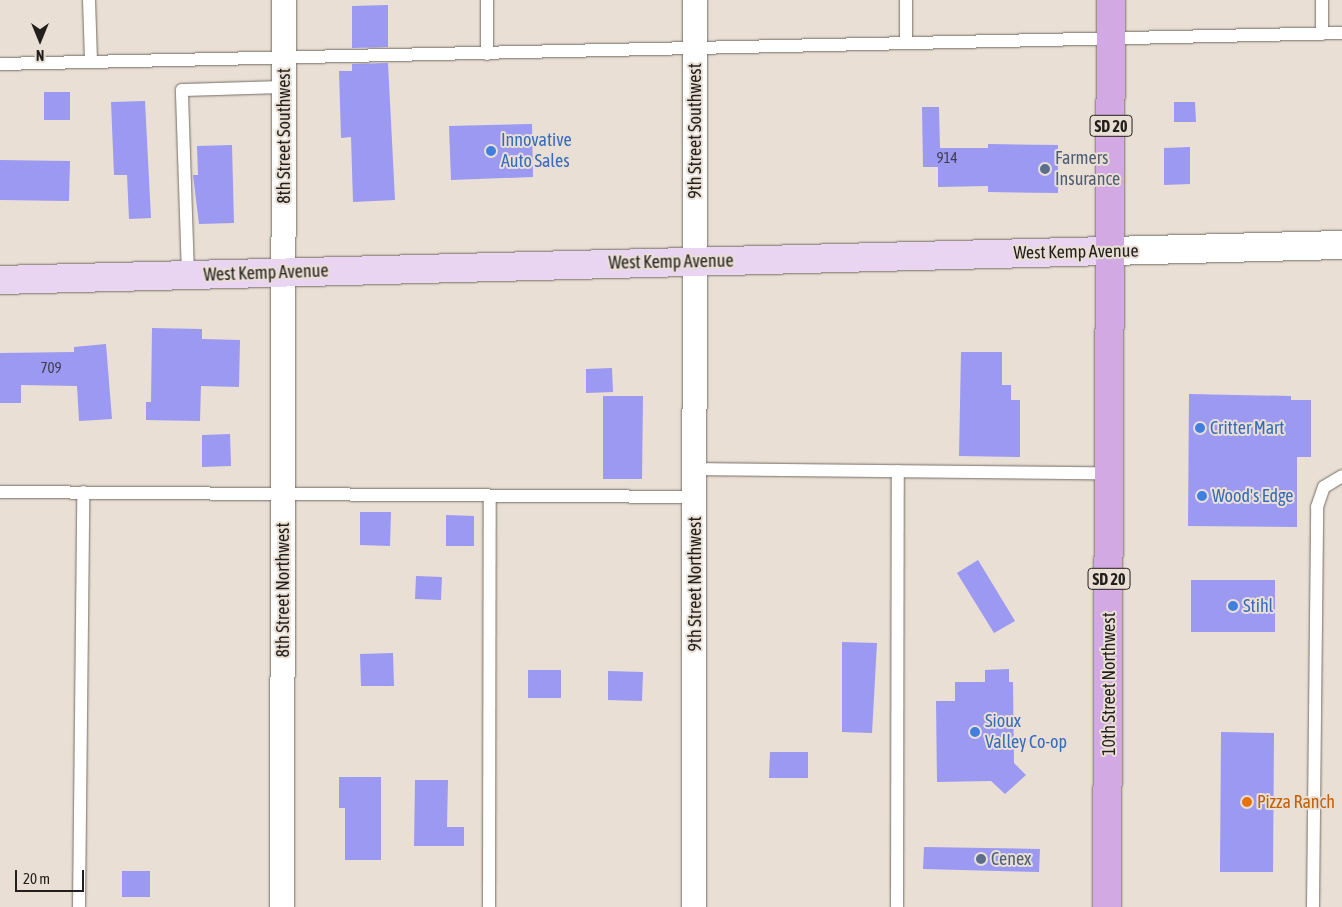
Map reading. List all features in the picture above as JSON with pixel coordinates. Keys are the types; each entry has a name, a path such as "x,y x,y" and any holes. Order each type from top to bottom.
{"main road":[{"name":"SD 20","path":"1111,0 1111,251"},
{"name":"West Kemp Avenue","path":"0,280 1111,251"},
{"name":"10th Street Northwest","path":"1107,907 1111,251"}],"street":[{"name":"8th Street Southwest","path":"284,0 284,272"},
{"name":"9th Street Southwest","path":"695,0 696,261"},
{"name":"West Kemp Avenue","path":"1111,251 1342,245"},
{"name":"9th Street Northwest","path":"694,907 696,261"},
{"name":"8th Street Northwest","path":"282,907 284,272"}],"lane":[{"path":"90,0 90,61"},
{"path":"487,0 487,54"},
{"path":"906,0 906,40"},
{"path":"1322,0 1322,34"},
{"path":"0,64 487,54 906,40 1342,33"},
{"path":"188,275 182,90 284,87"},
{"path":"695,469 1110,473"},
{"path":"897,907 898,471"},
{"path":"1313,907 1317,507 1324,486 1342,476"},
{"path":"0,492 695,497"},
{"path":"79,907 83,492"},
{"path":"489,907 490,496"}],"building":[{"path":"388,5 388,47 352,48 352,6"},
{"path":"388,63 395,200 353,202 351,137 341,138 339,71 352,71 352,64"},
{"path":"44,92 70,92 70,120 44,120"},
{"path":"145,101 151,218 129,219 127,175 114,175 111,102"},
{"path":"1174,102 1195,102 1196,122 1174,122"},
{"path":"922,107 939,107 940,148 988,148 988,144 1058,145 1058,193 988,192 988,186 938,187 938,167 923,167"},
{"name":"Innovative Auto Sales","path":"532,124 533,177 451,180 449,126"},
{"path":"232,145 234,223 199,224 193,175 198,175 197,146"},
{"path":"1190,147 1190,184 1164,185 1164,148"},
{"path":"0,160 70,161 69,201 0,200"},
{"path":"152,328 202,329 202,339 240,340 239,387 201,386 200,421 146,420 146,402 151,402"},
{"path":"106,344 112,419 79,421 77,386 21,385 21,403 0,403 0,353 74,352 74,347"},
{"path":"961,352 1002,352 1002,385 1011,385 1011,400 1020,400 1020,457 959,456"},
{"path":"612,368 613,392 586,393 586,369"},
{"path":"1189,394 1291,396 1291,400 1311,400 1311,457 1297,457 1297,527 1188,526"},
{"path":"603,396 643,396 642,479 603,479"},
{"path":"230,434 231,466 202,467 202,435"},
{"path":"360,512 391,512 390,546 360,545"},
{"path":"446,515 474,516 474,546 446,546"},
{"path":"978,560 1015,621 994,633 957,573"},
{"path":"416,576 442,577 441,600 415,599"},
{"name":"Stihl","path":"1191,580 1275,580 1275,632 1191,632"},
{"path":"842,642 877,643 872,733 842,732"},
{"path":"393,653 394,686 361,686 360,654"},
{"name":"Sioux Valley Co-op","path":"1009,669 1009,682 1013,682 1014,763 1026,775 1005,794 991,781 937,782 936,701 955,701 955,682 985,682 985,670"},
{"path":"528,670 561,670 561,698 528,698"},
{"path":"608,671 643,672 642,701 608,700"},
{"name":"Pizza Ranch","path":"1221,732 1274,733 1273,872 1220,872"},
{"path":"770,752 808,752 808,778 769,778"},
{"path":"339,777 381,777 381,860 345,860 345,808 339,808"},
{"path":"415,780 448,780 447,827 464,827 464,846 414,846"},
{"name":"Cenex","path":"924,847 1040,849 1039,872 923,869"},
{"path":"122,871 150,871 150,897 122,897"}],"place":[{"name":"Innovative Auto Sales","path":"491,151"},
{"name":"Farmers Insurance","path":"1045,169"},
{"name":"Critter Mart","path":"1200,428"},
{"name":"Wood's Edge","path":"1202,496"},
{"name":"Stihl","path":"1233,606"},
{"name":"Sioux Valley Co-op","path":"975,732"},
{"name":"Pizza Ranch","path":"1247,802"},
{"name":"Cenex","path":"981,859"}]}
